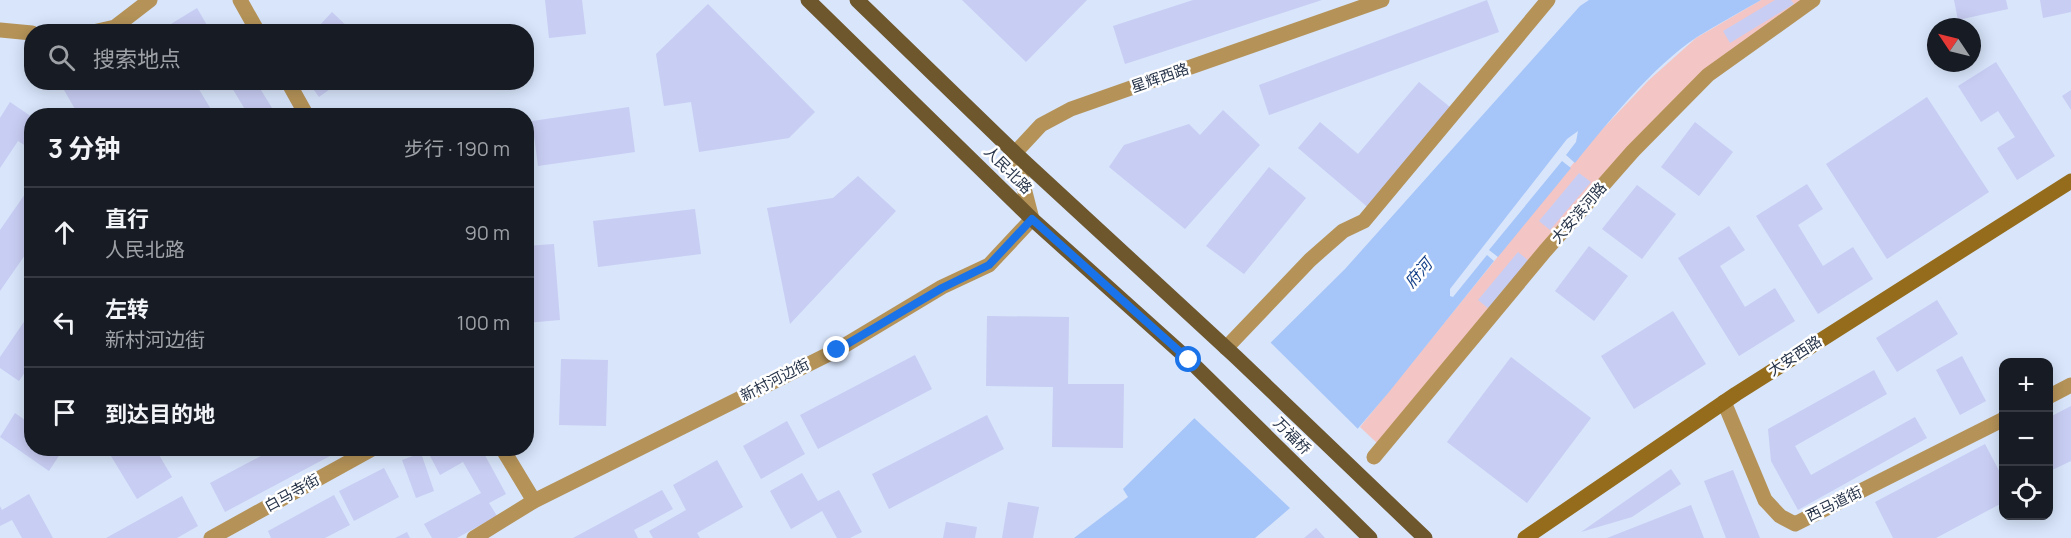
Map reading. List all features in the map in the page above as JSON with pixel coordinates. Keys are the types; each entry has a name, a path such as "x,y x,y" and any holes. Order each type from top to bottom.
{"main road":[{"name":"人民北路","path":"808,0 1032,219 1189,360"},
{"name":"人民北路","path":"858,0 1015,153 1231,353"},
{"name":"万福桥","path":"1231,353 1425,538"},
{"name":"万福桥","path":"1189,360 1370,538"}],"street":[{"path":"119,24 150,0"},
{"path":"240,0 254,24"},
{"name":"星辉西路","path":"1015,153 1041,125 1071,109 1382,0"},
{"path":"1231,353 1310,260 1343,231 1364,221 1548,0"},
{"name":"大安滨河路","path":"1374,457 1545,251 1633,151 1708,75 1814,0"},
{"path":"0,30 24,32"},
{"path":"292,90 303,108"},
{"path":"1015,153 1032,219"},
{"name":"大安西路","path":"1525,538 1724,402 2071,181"},
{"name":"新村河边街","path":"474,538 534,501 837,350 942,288 989,265 1032,219"},
{"path":"2053,395 2071,385"},
{"name":"西马道街","path":"1724,402 1765,500 1780,516 1795,524 1999,422"},
{"name":"白马寺街","path":"211,538 360,456"},
{"path":"507,456 534,501"}],"shaded area":[{"path":"1761,0 1807,0 1720,58 1378,444 1360,427 1593,139 1649,80 1696,38"}],"water":[{"name":"府河","path":"1589,0 1761,0 1697,37 1663,64 1647,79 1575,163 1566,155 1576,142 1578,131 1567,139 1450,289 1450,296 1453,297 1487,255 1494,261 1389,392 1290,508 1255,538 1074,538 1128,497 1123,489 1345,269 1580,6"},
{"path":"1562,161 1571,168 1498,257 1489,250"}],"pier":[{"path":"1268,340 1360,431 1292,510 1192,416"}],"building":[{"path":"545,0 582,0 586,34 549,38"},
{"path":"962,0 1087,0 1026,62"},
{"path":"1193,0 1322,0 1125,64 1113,26"},
{"path":"1487,0 1499,32 1269,115 1259,85"},
{"path":"1775,0 1791,0 1794,4 1730,43 1723,31"},
{"path":"1954,0 2006,0 2008,9 1958,18"},
{"path":"2040,0 2071,0 2071,12 2043,18"},
{"path":"708,4 815,112 789,138 699,152 691,102 664,106 656,54"},
{"path":"197,8 206,24 171,24"},
{"path":"332,12 345,24 321,24"},
{"path":"1996,62 2055,156 2017,180 1997,148 2015,137 1998,111 1981,122 1958,86"},
{"path":"1419,82 1455,111 1371,210 1298,148 1320,122 1358,154"},
{"path":"64,90 199,90 210,108 74,108"},
{"path":"233,90 261,90 272,108 244,108"},
{"path":"314,90 329,90 319,97"},
{"path":"2071,90 2071,110 2062,96"},
{"path":"1927,97 1989,192 1887,259 1826,164"},
{"path":"10,102 24,112 24,145 18,141 0,168 0,118"},
{"path":"629,107 635,152 538,166 534,121"},
{"path":"1223,110 1260,145 1185,229 1109,167 1124,145 1189,124 1200,135"},
{"path":"1695,122 1733,152 1699,196 1661,167"},
{"path":"1269,167 1306,198 1244,274 1206,246"},
{"path":"1579,173 1591,182 1550,230 1539,221"},
{"path":"858,176 896,211 790,324 767,208 833,198"},
{"path":"1807,184 1823,209 1798,225 1823,266 1853,247 1873,279 1818,314 1756,216"},
{"path":"1637,185 1676,214 1642,259 1602,229"},
{"path":"24,196 24,256 0,291 0,230"},
{"path":"695,209 701,254 598,267 593,221"},
{"path":"1729,226 1745,250 1720,266 1745,307 1775,288 1795,321 1739,356 1678,258"},
{"path":"554,244 560,320 534,322 534,245"},
{"path":"1589,246 1628,276 1594,321 1555,291"},
{"path":"1518,252 1529,261 1489,309 1478,300"},
{"path":"1937,300 1958,334 1897,372 1876,338"},
{"path":"1673,311 1706,364 1634,409 1601,356"},
{"path":"987,316 1069,317 1068,384 1124,384 1123,448 1052,447 1053,387 986,386"},
{"path":"24,322 24,374 19,381 0,368 0,357"},
{"path":"915,355 932,389 818,449 800,415"},
{"path":"1962,356 1986,401 1960,415 1936,370"},
{"path":"1511,357 1591,418 1527,503 1447,442"},
{"path":"561,359 608,360 606,426 559,425"},
{"path":"1874,370 1887,394 1795,446 1811,475 1915,417 1927,438 1798,510 1771,461 1768,429"},
{"path":"2071,406 2071,461 2053,470 2053,466 2053,415"},
{"path":"15,413 24,419 24,454 0,437"},
{"path":"987,415 1004,449 889,509 872,474"},
{"path":"787,421 805,454 761,479 743,446"},
{"path":"1985,444 1999,471 1999,505 1936,538 1893,538 1875,502"},
{"path":"27,456 59,456 49,471"},
{"path":"111,456 160,456 172,477 137,499"},
{"path":"261,456 330,456 225,512 210,483"},
{"path":"422,456 434,491 416,498 402,460"},
{"path":"430,456 485,456 506,494 489,503 497,516 457,538 432,538 424,524 481,493 463,462 440,475"},
{"path":"717,460 743,507 697,533 700,538 653,538 649,531 686,510 673,485"},
{"path":"384,468 399,497 354,521 339,491"},
{"path":"1671,469 1681,484 1632,517 1581,532"},
{"path":"1733,470 1760,538 1726,538 1704,481"},
{"path":"802,473 818,501 839,490 862,532 850,538 837,538 822,511 791,529 770,491"},
{"path":"662,490 673,509 634,530 638,538 573,538"},
{"path":"29,494 53,538 22,538 12,520 0,526 0,506 2,510"},
{"path":"334,495 350,525 325,538 271,538 268,531"},
{"path":"182,496 198,526 177,538 106,538"},
{"path":"1008,502 1039,507 1033,538 1002,538"},
{"path":"1691,505 1704,538 1607,538"},
{"path":"946,522 977,527 975,538 943,538"},
{"path":"1316,528 1325,538 1304,538"},
{"path":"407,532 410,538 395,538"}],"route":[{"path":"837,350 942,288 989,265 1032,219 1189,360"}]}
